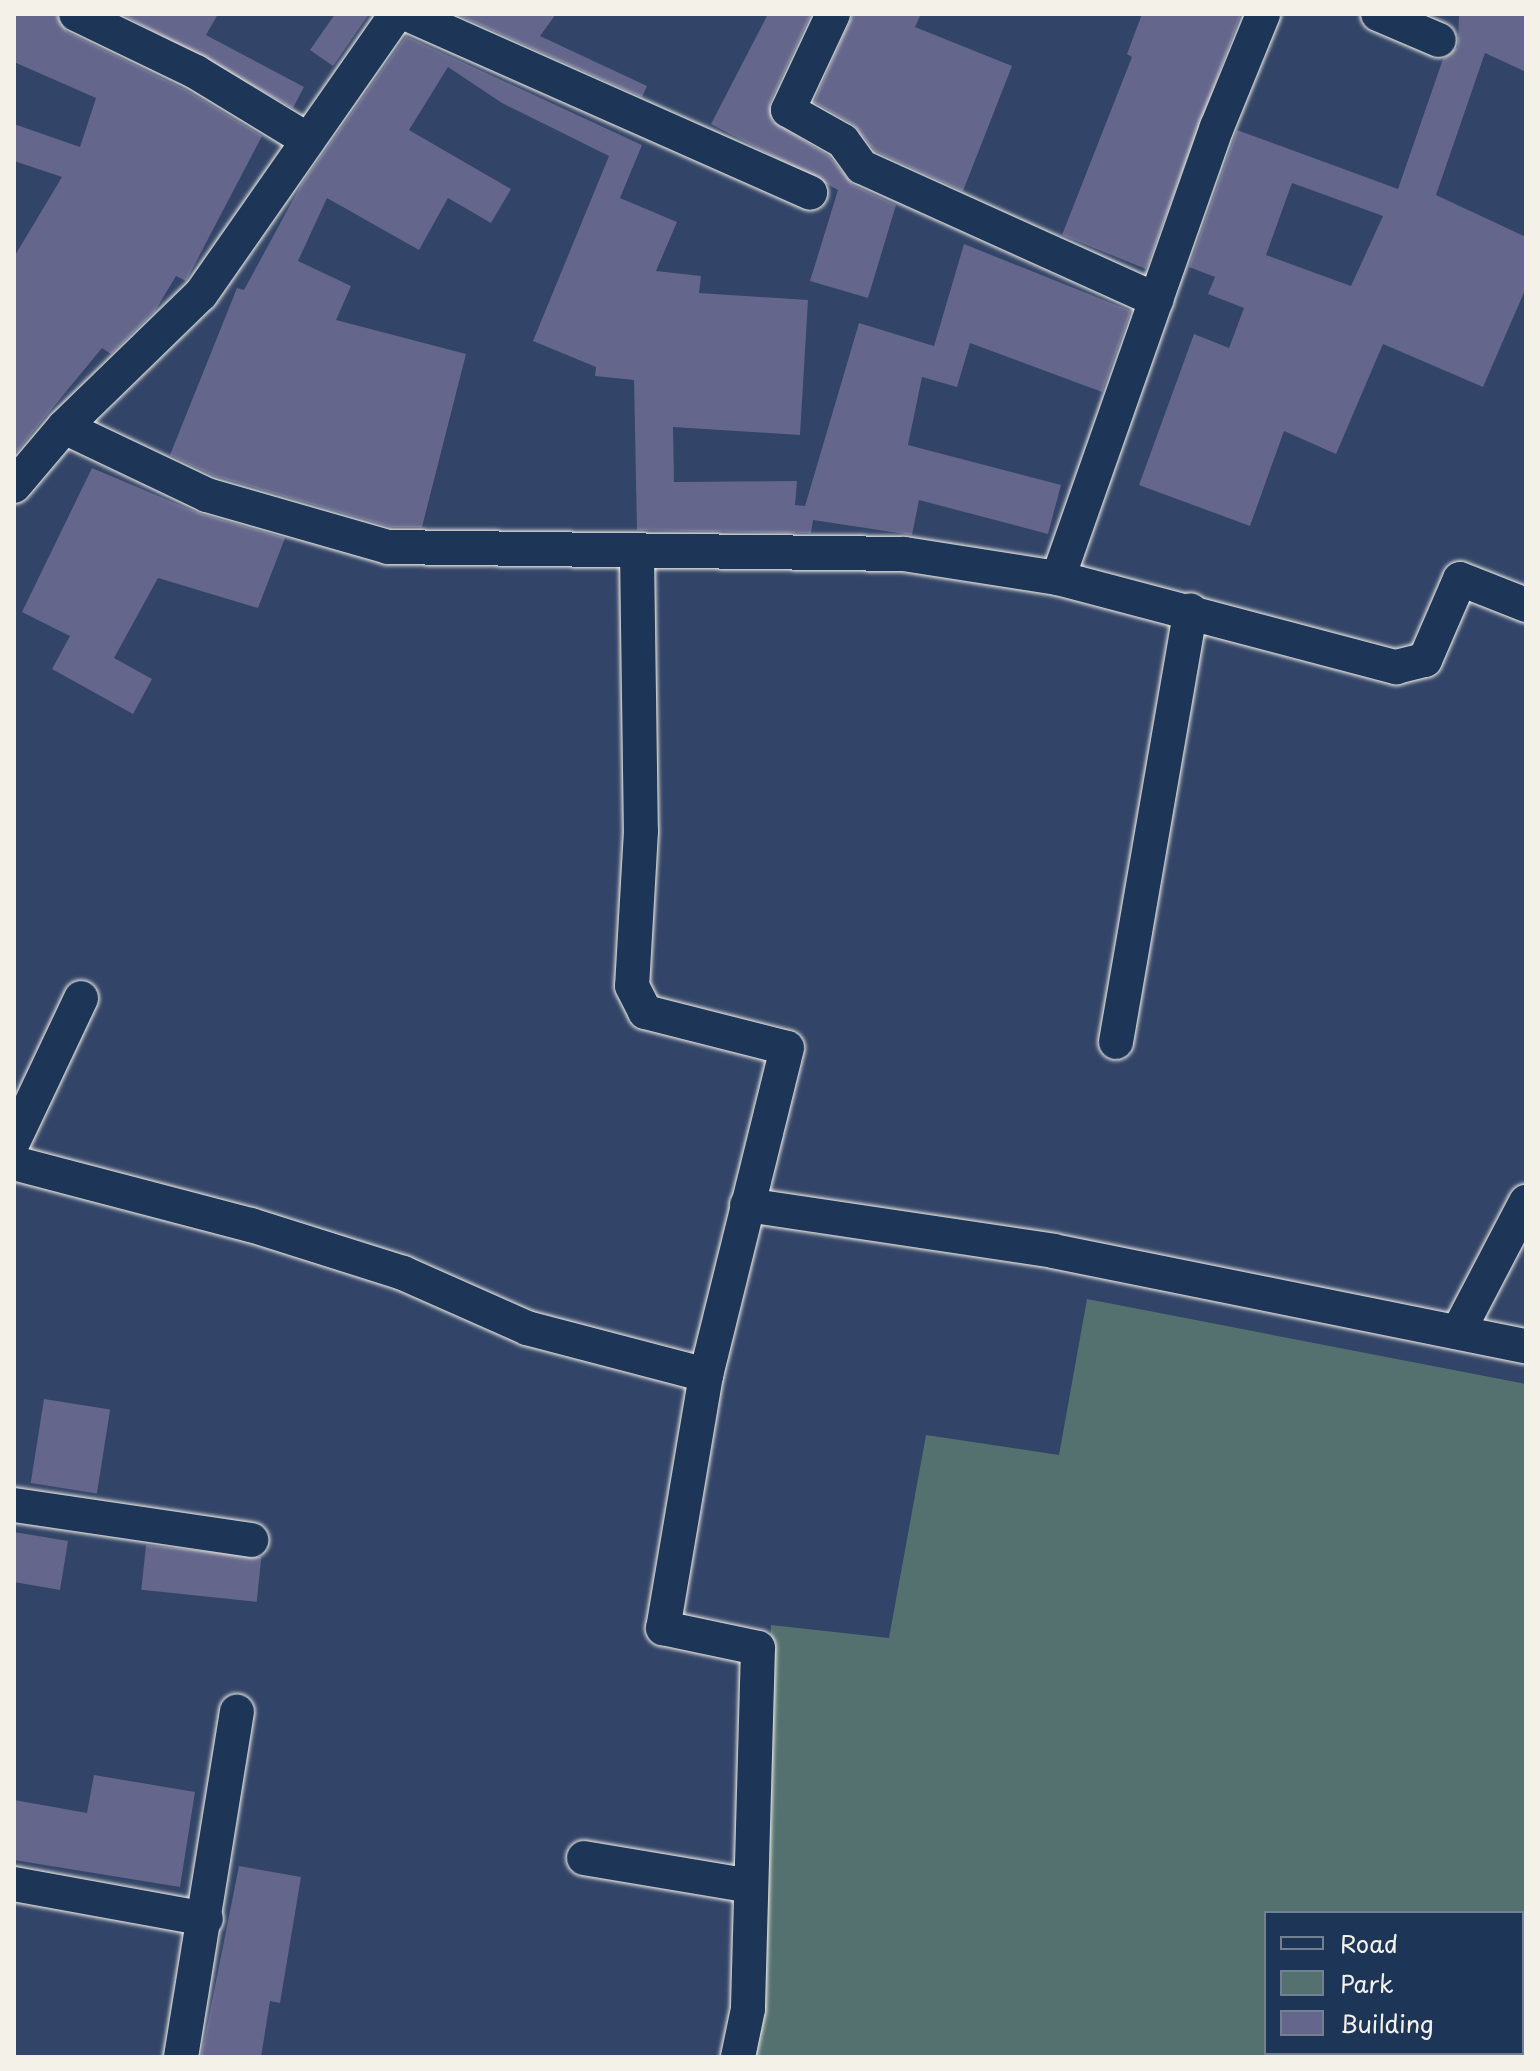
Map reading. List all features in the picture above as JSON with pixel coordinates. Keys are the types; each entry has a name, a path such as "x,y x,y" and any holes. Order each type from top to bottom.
{"street":[{"path":"76,14 196,72 308,140"},
{"path":"14,486 64,427 201,294 396,14"},
{"path":"407,14 810,193"},
{"path":"833,14 788,110 843,141 862,167 1156,300"},
{"path":"1058,578 1156,300 1263,14"},
{"path":"1378,14 1439,40"},
{"path":"64,427 207,495 388,547 637,553 904,554 1058,578 1191,610 1396,667 1425,660 1460,579 1526,605"},
{"path":"637,553 641,831 632,986 645,1012 787,1048 706,1375 663,1628 758,1648 748,2009 738,2057"},
{"path":"1116,1042 1191,610"},
{"path":"14,1140 81,998"},
{"path":"14,1163 251,1225 403,1273 527,1328 706,1375"},
{"path":"1458,1332 1526,1202"},
{"path":"747,1205 1053,1251 1526,1346"},
{"path":"14,1505 251,1540"},
{"path":"181,2057 206,1919 237,1712"},
{"path":"584,1858 751,1886"},
{"path":"14,1884 206,1919"}],"green space":[{"path":"1087,1299 1526,1384 1526,2057 751,2057 771,1625 889,1638 926,1435 1059,1455"}],"building":[{"path":"14,14 56,14 67,32 186,90 262,136 186,281 176,276 155,311 111,354 102,348 14,455 14,257 62,177 14,161 14,124 80,147 96,98 14,62"},
{"path":"122,14 218,14 206,35 304,87 293,108"},
{"path":"335,14 369,14 333,66 310,50"},
{"path":"456,14 556,14 540,36 647,86 642,97"},
{"path":"768,14 811,14 770,102 772,121 829,156 853,185 896,205 868,298 810,281 838,190 711,124"},
{"path":"853,14 921,14 915,27 1012,66 963,191 875,151 853,124 814,102"},
{"path":"1142,14 1241,14 1146,269 1062,235 1132,57 1127,54"},
{"path":"1459,14 1526,14 1526,72 1485,53 1436,195 1526,237 1526,288 1483,387 1383,344 1336,454 1284,431 1250,526 1139,485 1194,334 1229,348 1244,308 1208,294 1215,277 1189,267 1237,130 1398,189 1443,59 1458,47","holes":["1292,183 1383,216 1351,286 1266,255"]},
{"path":"406,36 642,145 620,198 677,222 656,271 701,276 699,293 808,300 800,435 673,427 674,482 797,481 795,505 805,506 859,323 934,346 964,244 1131,311 1102,392 970,343 957,387 922,377 908,445 1061,485 1048,534 919,500 912,535 813,520 811,533 637,530 634,380 595,376 596,367 533,341 609,156 502,103 448,67 409,130 511,189 491,223 448,198 419,250 327,198 298,261 351,286 336,320 466,354 422,527 391,527 214,476 170,455 237,288 244,290 301,185"},
{"path":"92,468 201,514 285,538 258,608 158,578 114,658 152,679 133,714 52,669 70,636 22,612"},
{"path":"44,1399 110,1409 97,1493 31,1483"},
{"path":"14,1532 68,1541 60,1590 14,1582"},
{"path":"146,1545 261,1557 257,1602 141,1590"},
{"path":"94,1775 195,1792 180,1887 14,1860 14,1800 87,1813"},
{"path":"239,1866 301,1877 280,2003 270,2001 261,2057 201,2057"}]}
